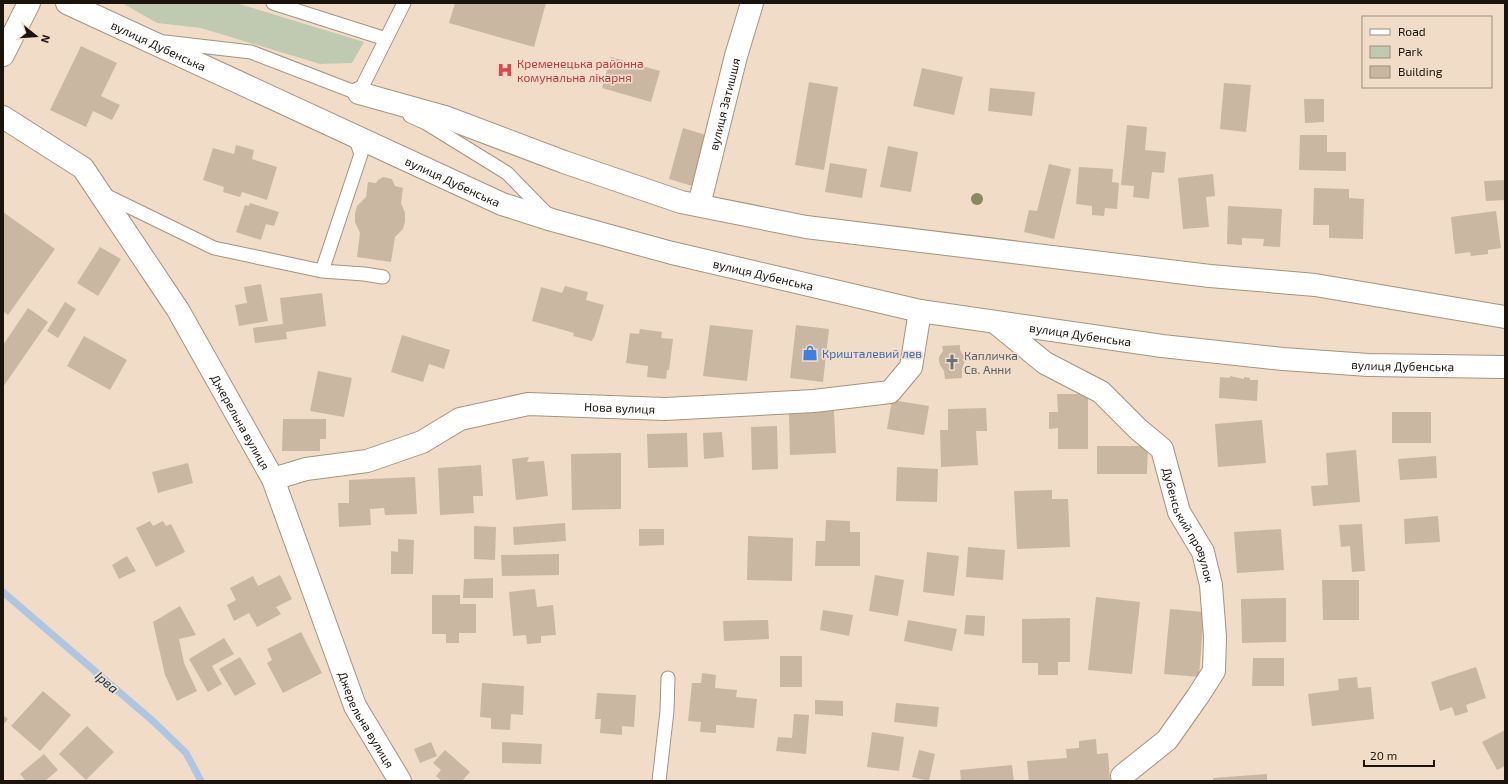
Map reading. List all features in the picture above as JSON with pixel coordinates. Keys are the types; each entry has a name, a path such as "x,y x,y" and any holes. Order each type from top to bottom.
{"street":[{"path":"3,55 29,3"},
{"name":"вулиця Дубенська","path":"67,3 502,204 552,220 672,253 920,312 1162,346 1283,359 1368,365 1505,367"},
{"name":"вулиця Затишшя","path":"699,206 736,56 752,3"},
{"path":"359,93 445,117 564,162 680,202 806,227 1210,276 1314,285 1505,316"},
{"name":"Джерельна вулиця","path":"3,117 83,168 178,310 273,479 355,706 400,781"},
{"name":"Нова вулиця","path":"273,479 306,469 367,461 422,442 460,419 528,404 665,409 814,401 890,392 911,367 920,312"},
{"name":"Дубенський провулок","path":"996,322 1045,363 1102,392 1138,429 1162,448 1179,512 1203,552 1212,593 1215,637 1214,671 1167,740 1122,776"}],"lane":[{"path":"273,3 386,39"},
{"path":"359,93 404,3"},
{"path":"148,40 250,52 359,93 426,123 507,173 552,220"},
{"path":"322,271 361,154 355,137"},
{"path":"98,191 214,248 322,271 383,277"},
{"path":"659,781 667,711 668,678"}],"green space":[{"path":"122,3 236,3 364,42 352,63 320,64 201,28 157,23"}],"building":[{"path":"455,3 546,3 534,47 449,23"},
{"path":"81,46 117,63 101,96 120,105 112,120 93,111 86,127 50,110"},
{"path":"611,57 660,71 651,102 602,88"},
{"path":"922,68 963,77 954,115 913,106"},
{"path":"809,82 838,87 824,170 795,165"},
{"path":"1224,83 1251,85 1246,132 1220,129"},
{"path":"990,88 1035,92 1032,116 988,111"},
{"path":"1304,99 1324,99 1324,122 1305,123"},
{"path":"1127,125 1147,127 1145,150 1166,152 1164,173 1152,172 1149,199 1133,197 1134,186 1121,185"},
{"path":"683,128 706,135 692,186 669,179"},
{"path":"1300,135 1327,135 1327,152 1346,152 1346,171 1299,170"},
{"path":"236,145 254,150 252,159 277,167 267,200 242,192 240,197 223,192 224,187 203,180 213,148 234,154"},
{"path":"888,146 918,152 911,192 880,187"},
{"path":"830,163 867,169 862,198 825,192"},
{"path":"1049,164 1071,169 1054,239 1024,232 1029,210 1037,211"},
{"path":"1079,167 1113,169 1112,182 1119,183 1117,209 1105,208 1104,216 1092,215 1092,206 1076,204"},
{"path":"1213,174 1215,196 1206,197 1209,227 1183,229 1178,178"},
{"path":"383,177 392,179 395,186 403,188 401,203 405,213 405,221 403,229 395,237 391,262 357,257 360,233 355,222 357,206 366,197 368,182 376,183"},
{"path":"1505,180 1505,200 1486,201 1484,181"},
{"path":"1314,188 1349,189 1349,198 1364,199 1363,239 1329,238 1329,225 1313,225"},
{"path":"250,203 279,212 274,226 266,224 261,240 236,232 245,205 249,206"},
{"path":"1228,206 1282,209 1280,247 1263,246 1264,239 1242,238 1242,245 1227,244"},
{"path":"1496,211 1501,248 1488,250 1488,254 1471,256 1470,252 1455,254 1451,217"},
{"path":"3,212 55,249 8,315 3,311"},
{"path":"100,247 121,259 98,296 77,283"},
{"path":"261,284 268,321 239,326 235,305 247,303 244,287"},
{"path":"565,286 588,292 586,300 604,305 592,341 573,336 574,333 532,321 541,287 562,293"},
{"path":"322,293 326,326 286,332 287,339 255,343 253,328 283,324 280,298"},
{"path":"65,302 76,309 58,338 47,331"},
{"path":"28,308 48,322 3,387 3,345"},
{"path":"710,325 753,330 747,381 703,376"},
{"name":"Кришталевий лев","path":"796,325 829,329 823,382 790,378"},
{"path":"640,329 662,332 661,338 673,339 669,370 667,370 666,379 647,377 648,366 626,363 630,333 639,334"},
{"path":"402,335 450,350 444,369 429,364 423,382 391,372"},
{"path":"84,336 127,360 110,390 67,366"},
{"name":"Капличка Св. Анни","path":"960,345 960,350 965,360 962,369 962,378 945,379 944,371 939,361 939,357 943,351 942,346"},
{"path":"318,371 352,378 344,417 310,411"},
{"path":"1230,376 1258,380 1257,401 1219,398 1220,377 1230,378"},
{"path":"1057,394 1088,394 1088,449 1058,449 1058,428 1049,429 1049,412 1058,412"},
{"path":"892,400 929,406 924,435 887,429"},
{"path":"986,408 987,431 976,431 978,465 941,467 940,430 948,430 948,409"},
{"path":"834,411 836,453 790,455 789,413"},
{"path":"1392,412 1431,412 1431,443 1392,443"},
{"path":"283,419 326,419 326,439 320,439 320,451 282,451"},
{"path":"1262,420 1266,463 1218,467 1215,424"},
{"path":"777,426 778,469 752,470 751,427"},
{"path":"722,432 724,457 704,459 703,433"},
{"path":"687,433 688,467 648,468 647,434"},
{"path":"1097,446 1148,446 1147,474 1097,474"},
{"path":"1356,450 1360,502 1313,506 1311,486 1328,485 1326,453"},
{"path":"621,453 621,509 572,510 571,454"},
{"path":"1436,456 1437,478 1400,480 1398,459"},
{"path":"529,457 527,462 544,461 548,496 516,500 512,459"},
{"path":"188,463 193,483 158,493 152,472"},
{"path":"481,465 483,496 473,496 474,513 440,515 438,468"},
{"path":"897,467 938,469 937,502 896,501"},
{"path":"415,477 417,514 385,515 384,508 370,509 371,525 339,527 338,503 349,503 349,480"},
{"path":"1052,490 1052,499 1068,499 1070,547 1017,549 1014,491"},
{"path":"1438,516 1440,542 1405,544 1404,519"},
{"path":"826,520 850,521 850,532 860,532 860,566 815,566 816,541 825,541"},
{"path":"150,521 153,526 163,521 166,526 171,524 185,552 156,567 136,528"},
{"path":"565,523 566,541 514,545 513,527"},
{"path":"1362,524 1365,571 1352,572 1350,546 1341,547 1339,525"},
{"path":"474,526 496,527 495,560 474,559"},
{"path":"639,529 664,529 664,545 639,546"},
{"path":"1281,529 1284,570 1237,573 1234,532"},
{"path":"748,536 793,538 792,581 747,580"},
{"path":"398,539 414,540 413,574 391,574 391,551 398,552"},
{"path":"968,547 1005,550 1003,580 966,577"},
{"path":"927,552 959,556 954,596 923,592"},
{"path":"559,554 559,575 502,576 501,555"},
{"path":"127,556 136,571 119,579 112,565"},
{"path":"280,575 292,599 276,607 281,614 257,627 249,613 234,621 227,605 236,600 230,588 253,576 258,586"},
{"path":"875,575 904,580 898,616 869,611"},
{"path":"493,578 493,598 463,598 464,579"},
{"path":"1322,580 1359,580 1359,620 1323,620"},
{"path":"535,589 537,607 553,605 556,635 541,636 541,643 527,644 526,635 513,636 509,592"},
{"path":"432,595 460,595 460,604 476,604 476,633 459,633 459,643 446,643 446,634 432,634"},
{"path":"1096,597 1140,602 1132,674 1088,670"},
{"path":"1286,598 1286,642 1242,643 1241,599"},
{"path":"180,606 196,635 179,639 184,663 197,691 177,701 165,675 153,622"},
{"path":"1170,609 1204,612 1199,677 1164,674"},
{"path":"823,610 853,615 849,636 820,630"},
{"path":"966,615 985,616 984,636 964,634"},
{"path":"1070,618 1070,662 1058,662 1058,675 1038,675 1038,663 1022,663 1022,619"},
{"path":"768,620 769,639 724,641 723,621"},
{"path":"908,620 957,629 952,651 904,641"},
{"path":"301,632 322,673 283,693 267,663 272,660 267,649"},
{"path":"224,638 234,654 212,666 222,684 208,692 189,659"},
{"path":"780,656 802,656 802,687 780,687"},
{"path":"240,657 256,684 235,696 219,669"},
{"path":"1253,658 1284,658 1284,686 1252,686"},
{"path":"1476,667 1486,698 1466,705 1468,712 1455,716 1452,707 1440,711 1431,682"},
{"path":"702,673 716,675 715,688 737,690 736,697 757,699 754,728 716,725 716,733 700,732 701,722 688,721 692,683 701,683"},
{"path":"1357,677 1358,688 1371,687 1374,719 1312,726 1308,694 1339,690 1338,679"},
{"path":"482,683 524,686 523,715 511,714 510,730 491,729 491,718 480,717"},
{"path":"43,691 71,715 40,751 11,726"},
{"path":"597,693 636,695 634,727 622,726 622,735 600,733 601,719 595,719"},
{"path":"815,700 843,701 843,716 815,714"},
{"path":"896,703 939,707 937,727 894,722"},
{"path":"794,714 809,715 806,754 776,751 778,737 792,738"},
{"path":"3,715 8,719 3,725"},
{"path":"87,726 114,752 86,780 59,754"},
{"path":"1505,730 1505,766 1497,770 1482,742"},
{"path":"872,732 904,737 899,771 867,767"},
{"path":"1096,739 1097,754 1108,753 1110,781 1029,781 1027,761 1067,758 1066,749 1079,748 1079,741"},
{"path":"431,742 437,756 420,763 414,749"},
{"path":"502,742 542,744 541,764 502,763"},
{"path":"445,750 470,772 462,781 442,781 436,776 441,770 433,763"},
{"path":"919,750 935,754 929,781 912,777"},
{"path":"44,754 58,770 45,781 26,781 20,774"},
{"path":"1012,765 1014,781 961,781 960,770"},
{"path":"1267,774 1267,781 1213,781 1213,778"}],"waterway":[{"name":"Ірва","path":"3,592 154,722 186,753 201,781"}],"place":[{"name":"Кременецька районна комунальна лікарня","path":"505,70"},
{"name":"Кришталевий лев","path":"810,353"},
{"name":"Капличка Св. Анни","path":"952,362"}]}
